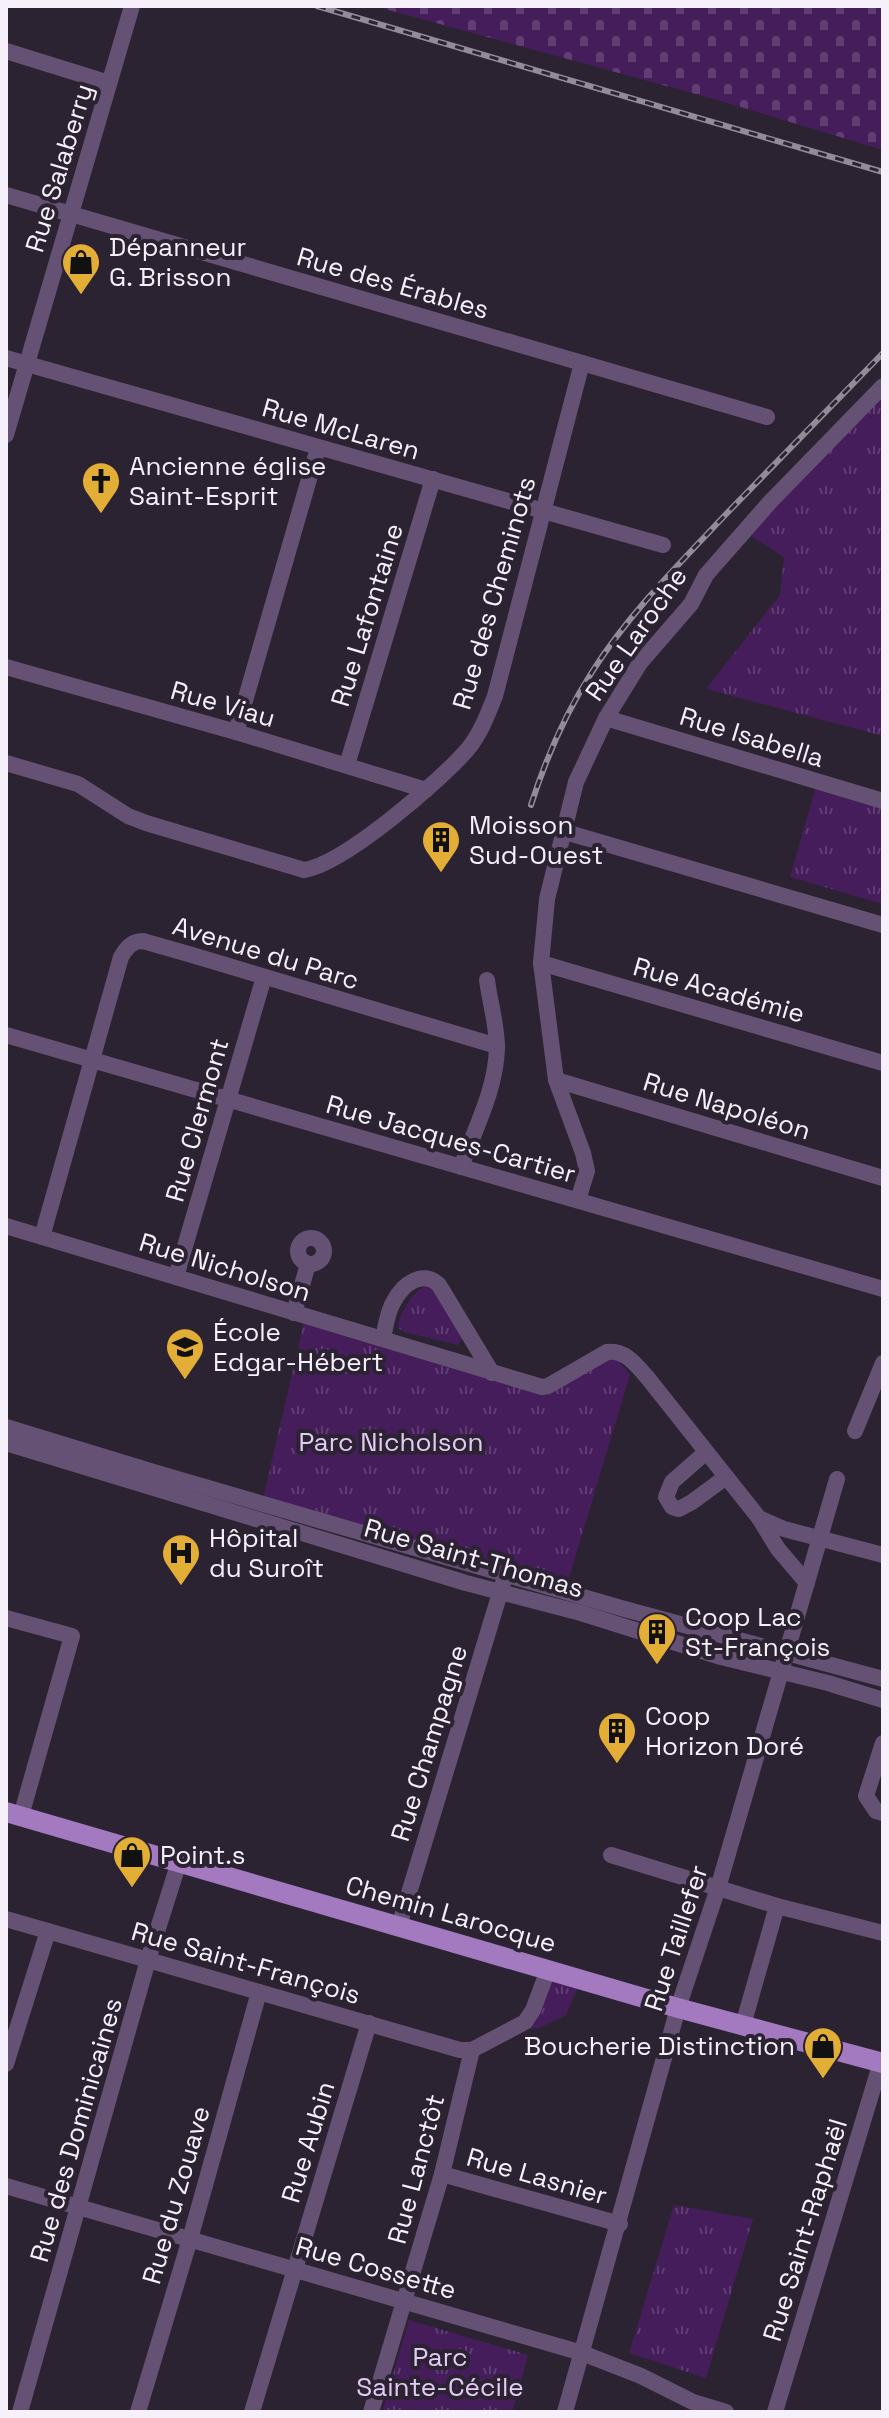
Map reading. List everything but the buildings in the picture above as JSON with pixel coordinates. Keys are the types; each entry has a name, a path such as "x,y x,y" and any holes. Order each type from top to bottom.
{"main road":[{"name":"Chemin Larocque","path":"14,1814 678,2008 882,2062"}],"street":[{"name":"Rue Salaberry","path":"6,435 132,6"},
{"path":"6,51 109,83"},
{"name":"Rue des Érables","path":"6,195 767,417"},
{"name":"Rue McLaren","path":"6,358 663,545"},
{"name":"Rue des Cheminots","path":"6,763 78,784 128,816 146,823 304,870 326,864 364,839 426,790 469,748 485,721 495,696 582,363"},
{"name":"Rue Laroche","path":"578,1200 587,1171 556,1080 541,963 547,899 576,782 606,718 640,663 691,604 706,575 770,502 883,386"},
{"path":"236,732 318,448"},
{"name":"Rue Lafontaine","path":"347,765 433,479"},
{"name":"Rue Viau","path":"6,667 426,790"},
{"name":"Rue Isabella","path":"606,718 883,801"},
{"path":"562,831 883,925"},
{"name":"Avenue du Parc","path":"42,1237 121,957 135,941 497,1046"},
{"name":"Rue Académie","path":"541,963 883,1063"},
{"name":"Rue Clermont","path":"176,1277 264,977"},
{"path":"461,1167 492,1082 497,1046 487,980"},
{"name":"Rue Jacques-Cartier","path":"6,1035 883,1289"},
{"name":"Rue Napoléon","path":"556,1080 883,1178"},
{"name":"Rue Nicholson","path":"6,1226 542,1387 614,1351 632,1360 706,1452"},
{"path":"294,1313 308,1264"},
{"path":"383,1338 393,1302 402,1290 413,1281 432,1278 492,1373"},
{"path":"855,1431 883,1363"},
{"name":"Rue Saint-Thomas","path":"6,1427 466,1583 883,1700"},
{"name":"Rue Saint-Thomas","path":"6,1443 506,1574 883,1679"},
{"path":"726,1477 683,1507 672,1507 666,1497 672,1482 706,1452 759,1518 778,1549 807,1583"},
{"name":"Rue Taillefer","path":"565,2412 678,2008 718,1888 837,1479"},
{"path":"759,1518 777,1526 883,1555"},
{"name":"Rue Champagne","path":"399,1926 506,1574"},
{"path":"6,1618 72,1636 14,1814"},
{"path":"883,1743 866,1796 876,1811 883,1813"},
{"path":"611,1855 777,1906 883,1933"},
{"name":"Rue des Dominicaines","path":"20,2412 148,1960 179,1862"},
{"path":"743,2025 777,1906"},
{"name":"Rue Saint-François","path":"6,1919 460,2050 472,2050"},
{"path":"6,2064 48,1931"},
{"path":"472,2050 525,2022 533,2010 548,1970"},
{"name":"Rue du Zouave","path":"138,2412 259,1992"},
{"name":"Rue Aubin","path":"252,2412 369,2023"},
{"name":"Rue Lanctôt","path":"371,2412 442,2174 472,2050"},
{"name":"Rue Saint-Raphaël","path":"775,2412 882,2062"},
{"name":"Rue Lasnier","path":"442,2174 620,2224"},
{"name":"Rue Cossette","path":"6,2186 582,2353 641,2376 691,2407 726,2412"}],"green space":[{"path":"374,6 883,6 883,150 714,99"},
{"path":"883,376 883,736 706,689 780,595 784,557 743,531"},
{"path":"817,783 883,803 883,904 790,877"},
{"path":"427,1285 433,1286 463,1337 458,1345 398,1328 408,1303"},
{"name":"Parc Nicholson","path":"304,1322 542,1392 607,1352 616,1357 630,1375 566,1588 263,1499"},
{"path":"549,1977 579,1985 566,2015 539,2028 524,2029"},
{"path":"674,2205 753,2219 706,2378 629,2353"},
{"name":"Parc Sainte-Cécile","path":"409,2320 528,2355 512,2412 382,2412"}],"railway":[{"path":"317,6 883,172"},
{"path":"531,805 550,753 573,704 623,629 693,549 883,353"}],"place":[{"name":"Dépanneur G. Brisson","path":"81,296"},
{"name":"Ancienne église Saint-Esprit","path":"101,515"},
{"name":"Moisson Sud-Ouest","path":"441,874"},
{"name":"École Edgar-Hébert","path":"185,1381"},
{"name":"Hôpital du Suroît","path":"181,1587"},
{"name":"Coop Lac St-François","path":"657,1666"},
{"name":"Coop Horizon Doré","path":"617,1765"},
{"name":"Point.s","path":"132,1889"},
{"name":"Boucherie Distinction","path":"823,2080"}]}
